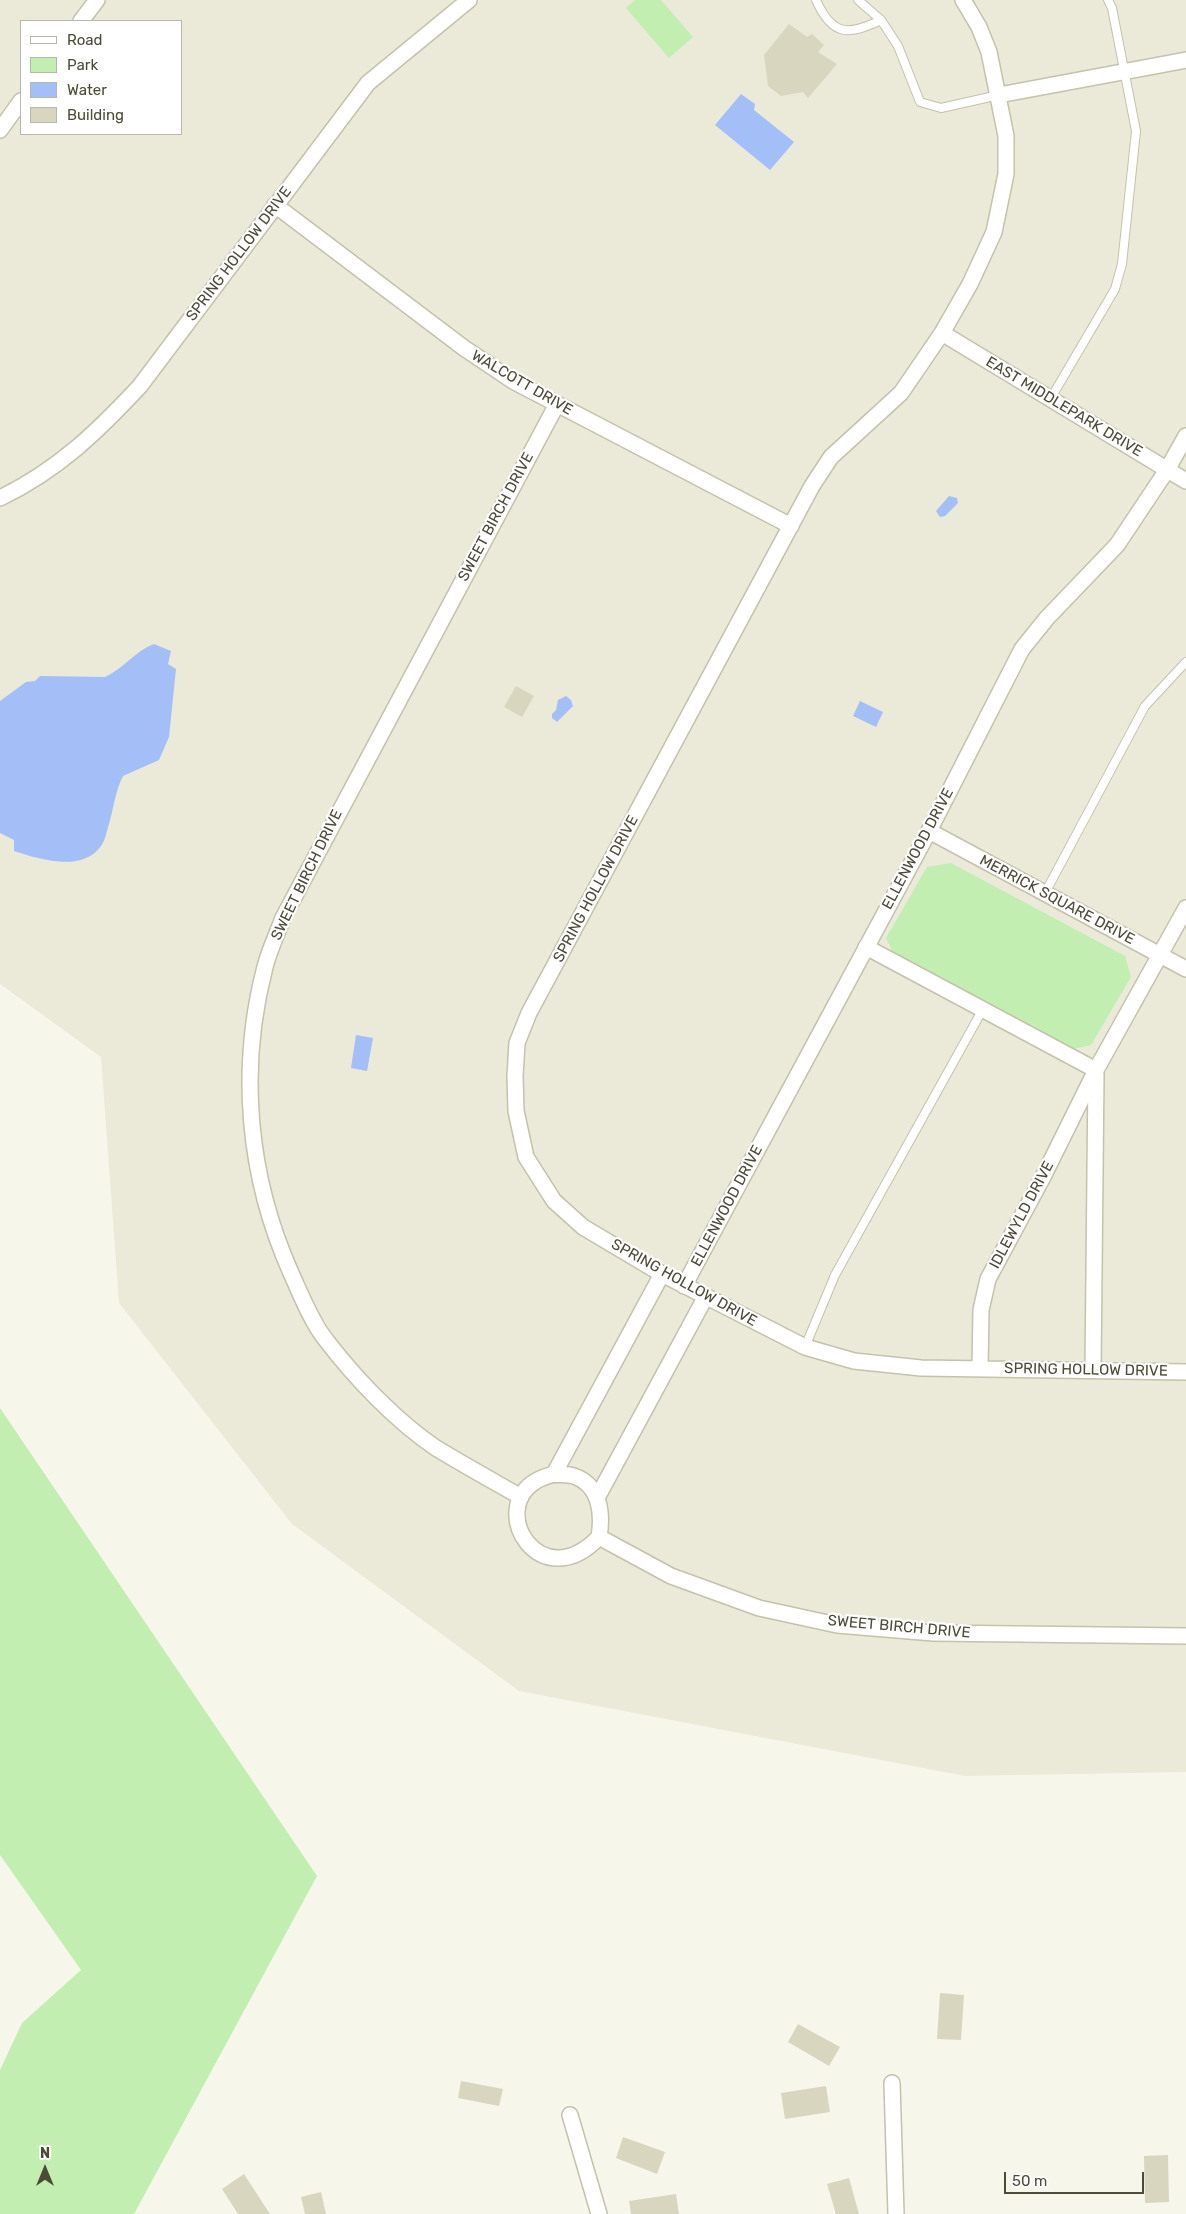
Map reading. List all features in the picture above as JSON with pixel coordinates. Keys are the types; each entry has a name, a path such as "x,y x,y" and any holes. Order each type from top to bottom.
{"street":[{"path":"82,20 97,0"},
{"name":"SPRING HOLLOW DRIVE","path":"0,498 26,486 65,459 97,432 140,386 368,83 469,0"},
{"name":"SPRING HOLLOW DRIVE","path":"963,0 979,27 986,44 999,94 1006,136 1006,174 994,232 970,284 942,333 901,393 831,457 812,486 534,1004 518,1043 514,1076 516,1111 526,1158 554,1201 583,1227 705,1298 805,1347 854,1361 921,1368 1186,1372"},
{"path":"999,94 1186,60"},
{"path":"0,130 20,103"},
{"name":"WALCOTT DRIVE","path":"275,205 464,348 513,381 791,526"},
{"name":"EAST MIDDLEPARK DRIVE","path":"942,333 1186,481"},
{"name":"SWEET BIRCH DRIVE","path":"521,1497 435,1447 397,1415 357,1377 324,1338 274,1235 265,1201 256,1166 250,1104 250,1052 255,1014 265,966 283,918 557,404"},
{"name":"ELLENWOOD DRIVE","path":"684,1286 929,831 1022,649 1047,618 1117,545 1167,470 1186,436"},
{"name":"MERRICK SQUARE DRIVE","path":"929,831 1186,969"},
{"name":"IDLEWYLD DRIVE","path":"980,1368 981,1310 988,1279 1043,1177 1096,1070 1186,908"},
{"path":"866,947 1096,1070"},
{"name":"IDLEWYLD DRIVE","path":"1093,1370 1096,1070"},
{"path":"554,1474 662,1274"},
{"path":"596,1498 705,1298"},
{"path":"554,1474 574,1476 591,1487 601,1505 599,1537 575,1556 555,1559 536,1552 522,1537 516,1517 521,1497 534,1481 554,1474"},
{"name":"SWEET BIRCH DRIVE","path":"599,1537 671,1576 759,1608 837,1625 934,1633 1186,1636"},
{"path":"892,2083 896,2214"},
{"path":"570,2115 599,2214"}],"lane":[{"path":"816,0 824,18 841,30 860,30 881,20"},
{"path":"858,0 881,20 898,46 920,102 941,108 999,94"},
{"path":"1051,398 1111,297 1122,264 1136,131 1112,8 1108,0"},
{"path":"1045,893 1145,706 1186,662"},
{"path":"805,1347 835,1275 982,1009"}],"shaded area":[{"path":"0,0 1186,0 1186,1772 965,1776 519,1691 292,1524 119,1303 101,1057 0,984"}],"green space":[{"path":"635,0 661,0 693,37 669,58 626,8"},
{"path":"951,863 1125,956 1131,977 1091,1045 1073,1049 895,957 886,938 927,867"},
{"path":"0,1408 317,1876 134,2214 0,2214 0,2070 22,2023 81,1970 0,1855"}],"water":[{"path":"741,94 755,104 754,110 794,142 770,170 715,125"},
{"path":"949,496 957,498 958,503 945,516 940,517 936,511"},
{"path":"154,644 171,651 168,664 176,669 169,737 159,760 123,776 101,846 93,854 72,862 48,860 14,851 14,840 0,833 0,701 26,682 35,681 40,676 105,677"},
{"path":"566,696 571,700 573,706 557,722 552,718 552,714 556,710 558,700"},
{"path":"860,701 883,712 876,727 853,716"},
{"path":"356,1035 373,1038 367,1071 351,1068"}],"building":[{"path":"789,24 807,37 812,34 824,45 818,52 837,64 808,98 803,92 781,96 768,86 764,55"},
{"path":"516,686 534,696 522,717 504,707"},
{"path":"940,1993 964,1995 961,2040 937,2039"},
{"path":"798,2024 840,2047 829,2066 788,2042"},
{"path":"461,2081 503,2089 499,2106 458,2098"},
{"path":"826,2086 830,2112 785,2119 781,2093"},
{"path":"623,2137 665,2152 657,2174 616,2158"},
{"path":"1168,2155 1169,2202 1145,2203 1144,2156"},
{"path":"244,2174 270,2214 238,2214 222,2189"},
{"path":"849,2178 859,2214 836,2214 827,2184"},
{"path":"321,2192 326,2214 305,2214 301,2197"},
{"path":"676,2194 679,2214 631,2214 629,2201"}]}
